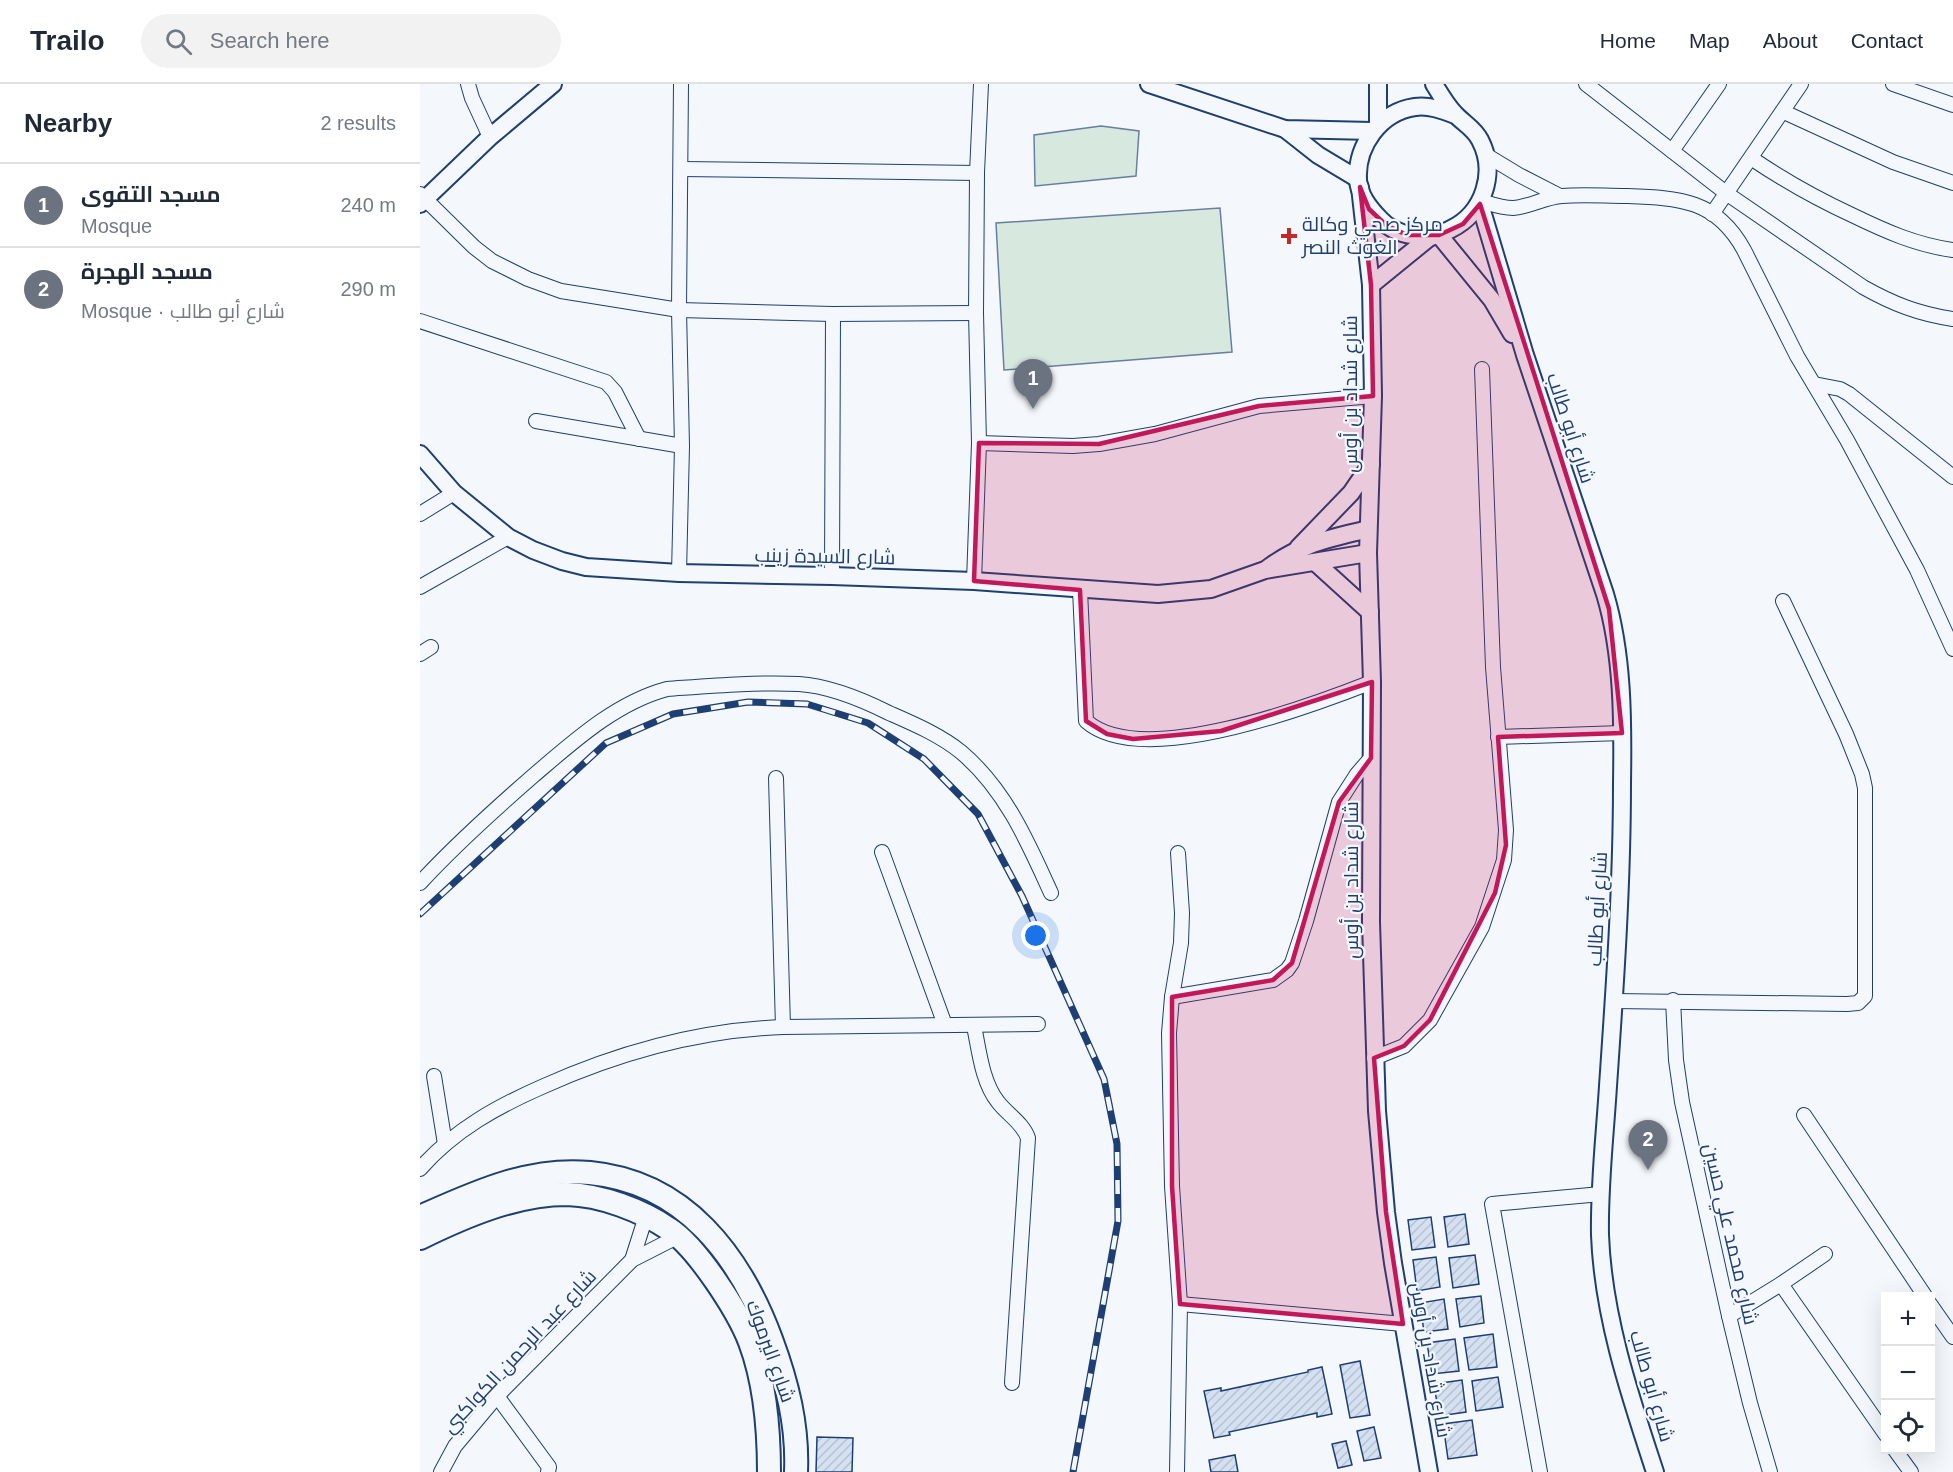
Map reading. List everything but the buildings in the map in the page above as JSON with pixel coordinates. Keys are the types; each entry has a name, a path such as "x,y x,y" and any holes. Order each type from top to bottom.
{"highway":[{"name":"شارع اليرموك","path":"420,1218 462,1198 498,1185 544,1173 590,1173 610,1177 636,1184 670,1199 720,1243 762,1314 788,1391 795,1433 796,1472"},
{"name":"شارع اليرموك","path":"420,1238 492,1208 528,1198 550,1195 589,1197 611,1202 669,1228 679,1236 710,1273 729,1302 750,1342 761,1386 769,1451 769,1472"}],"street":[{"path":"468,84 490,137"},
{"path":"553,84 422,199 492,261 528,279 561,291 679,310 833,314 976,312"},
{"path":"679,573 682,446 679,310 681,84"},
{"path":"974,581 979,443 976,312 977,173 981,84"},
{"path":"1149,84 1285,129 1375,128 1395,113 1414,107 1435,108 1455,114"},
{"path":"1378,84 1375,128 1361,154 1359,183 1369,209 1386,225 1407,235 1435,236"},
{"path":"1371,285 1435,236 1463,224 1481,203 1488,178 1486,155 1474,132 1455,114 1434,84"},
{"path":"1586,84 1726,193 1882,298 1920,313 1953,319"},
{"path":"1672,151 1719,84"},
{"path":"1712,214 1801,84"},
{"path":"1893,84 1953,105"},
{"path":"1784,112 1893,162 1953,183"},
{"path":"1285,129 1359,183"},
{"path":"1486,155 1560,196"},
{"path":"1750,158 1803,192 1888,233 1928,246 1953,250"},
{"path":"681,169 977,173"},
{"name":"شارع شداد بن أوس","path":"1359,183 1371,285 1373,396 1368,553 1372,682 1371,922 1374,1058 1386,1212 1429,1472"},
{"path":"1481,203 1506,208 1560,196 1671,198 1694,204 1726,224 1737,237 1797,356 1852,448 1912,561 1952,643"},
{"name":"شارع أبو طالب","path":"1481,203 1525,355 1609,609 1618,668 1623,733 1622,820 1602,1194 1601,1257 1608,1305 1655,1472"},
{"name":"شارع أبو طالب","path":"1435,236 1492,300 1525,355"},
{"path":"831,576 833,314"},
{"path":"420,321 606,382 615,392 639,439"},
{"path":"1374,1058 1404,1046 1430,1020 1482,927 1504,860 1506,845 1493,667 1482,369"},
{"path":"1814,384 1840,389 1849,394 1953,477"},
{"path":"979,443 1073,446 1099,444 1155,434 1259,406 1373,396"},
{"path":"536,421 682,446"},
{"name":"شارع السيدة زينب","path":"420,454 454,493 508,537 533,550 585,567 679,573 974,581 1158,594 1222,586 1265,570 1368,553"},
{"path":"1298,548 1351,493 1372,463"},
{"path":"420,514 454,493"},
{"name":"شارع السيدة زينب","path":"1265,570 1298,548 1368,530"},
{"path":"420,587 508,537"},
{"path":"1315,562 1370,612"},
{"path":"1080,590 1086,721 1095,729 1107,734 1133,739 1221,731 1313,705 1372,682"},
{"path":"1614,1001 1847,1004 1858,1003 1865,996 1863,781 1846,734 1783,602"},
{"path":"420,883 507,798 560,753 626,705 667,689 800,684 864,701 926,730 960,752 978,769 1004,802 1028,842 1051,893"},
{"path":"1498,737 1623,733"},
{"path":"1172,997 1273,980 1287,970 1292,963 1306,921 1339,802 1357,774 1371,758"},
{"path":"776,778 783,1027"},
{"path":"882,852 945,1025"},
{"path":"1177,1472 1180,1304 1172,1186 1170,1033 1182,913 1178,853"},
{"name":"شارع محمد علي حسين","path":"1673,1000 1676,1060 1682,1102 1729,1316 1770,1472"},
{"path":"420,1169 445,1144 500,1106 611,1058 694,1037 783,1027 1038,1024"},
{"path":"974,1026 985,1076 992,1094 1024,1130 1028,1142 1012,1383"},
{"path":"434,1076 445,1144"},
{"path":"1804,1114 1922,1292"},
{"path":"1540,1472 1492,1204 1602,1194"},
{"name":"شارع عبد الرحمن الكواكبي","path":"632,1260 646,1216"},
{"name":"شارع عبد الرحمن الكواكبي","path":"441,1472 455,1446 497,1396 632,1260 679,1236"},
{"path":"1729,1316 1825,1254"},
{"path":"1781,1284 1881,1428"},
{"path":"1180,1304 1403,1324"},
{"path":"1935,1311 1952,1335"},
{"path":"497,1396 549,1467 548,1472"},
{"path":"1898,1454 1911,1472"}],"highlighted area":[{"path":"1360,187 1369,209 1386,225 1407,235 1439,235 1463,224 1480,204 1609,609 1622,733 1498,737 1506,845 1495,893 1430,1020 1404,1046 1374,1058 1386,1212 1403,1324 1180,1304 1172,1186 1172,997 1273,980 1292,963 1339,802 1371,758 1372,682 1221,731 1133,739 1107,734 1086,721 1080,590 974,581 979,443 1099,444 1259,406 1373,396 1371,285"}],"shaded area":[{"path":"1101,126 1139,131 1136,176 1035,186 1034,135"},
{"path":"1220,208 1232,352 1004,370 996,223"}],"railway":[{"path":"420,914 606,743 673,714 748,702 807,704 868,723 924,759 978,814 1022,896 1104,1079 1117,1144 1118,1221 1073,1472"}],"place":[{"name":"مركز صحي وكالة الغوث النصر","path":"1289,236"},
{"name":"مسجد التقوى","path":"1033,409"},
{"name":"مسجد الهجرة","path":"1648,1170"}]}
